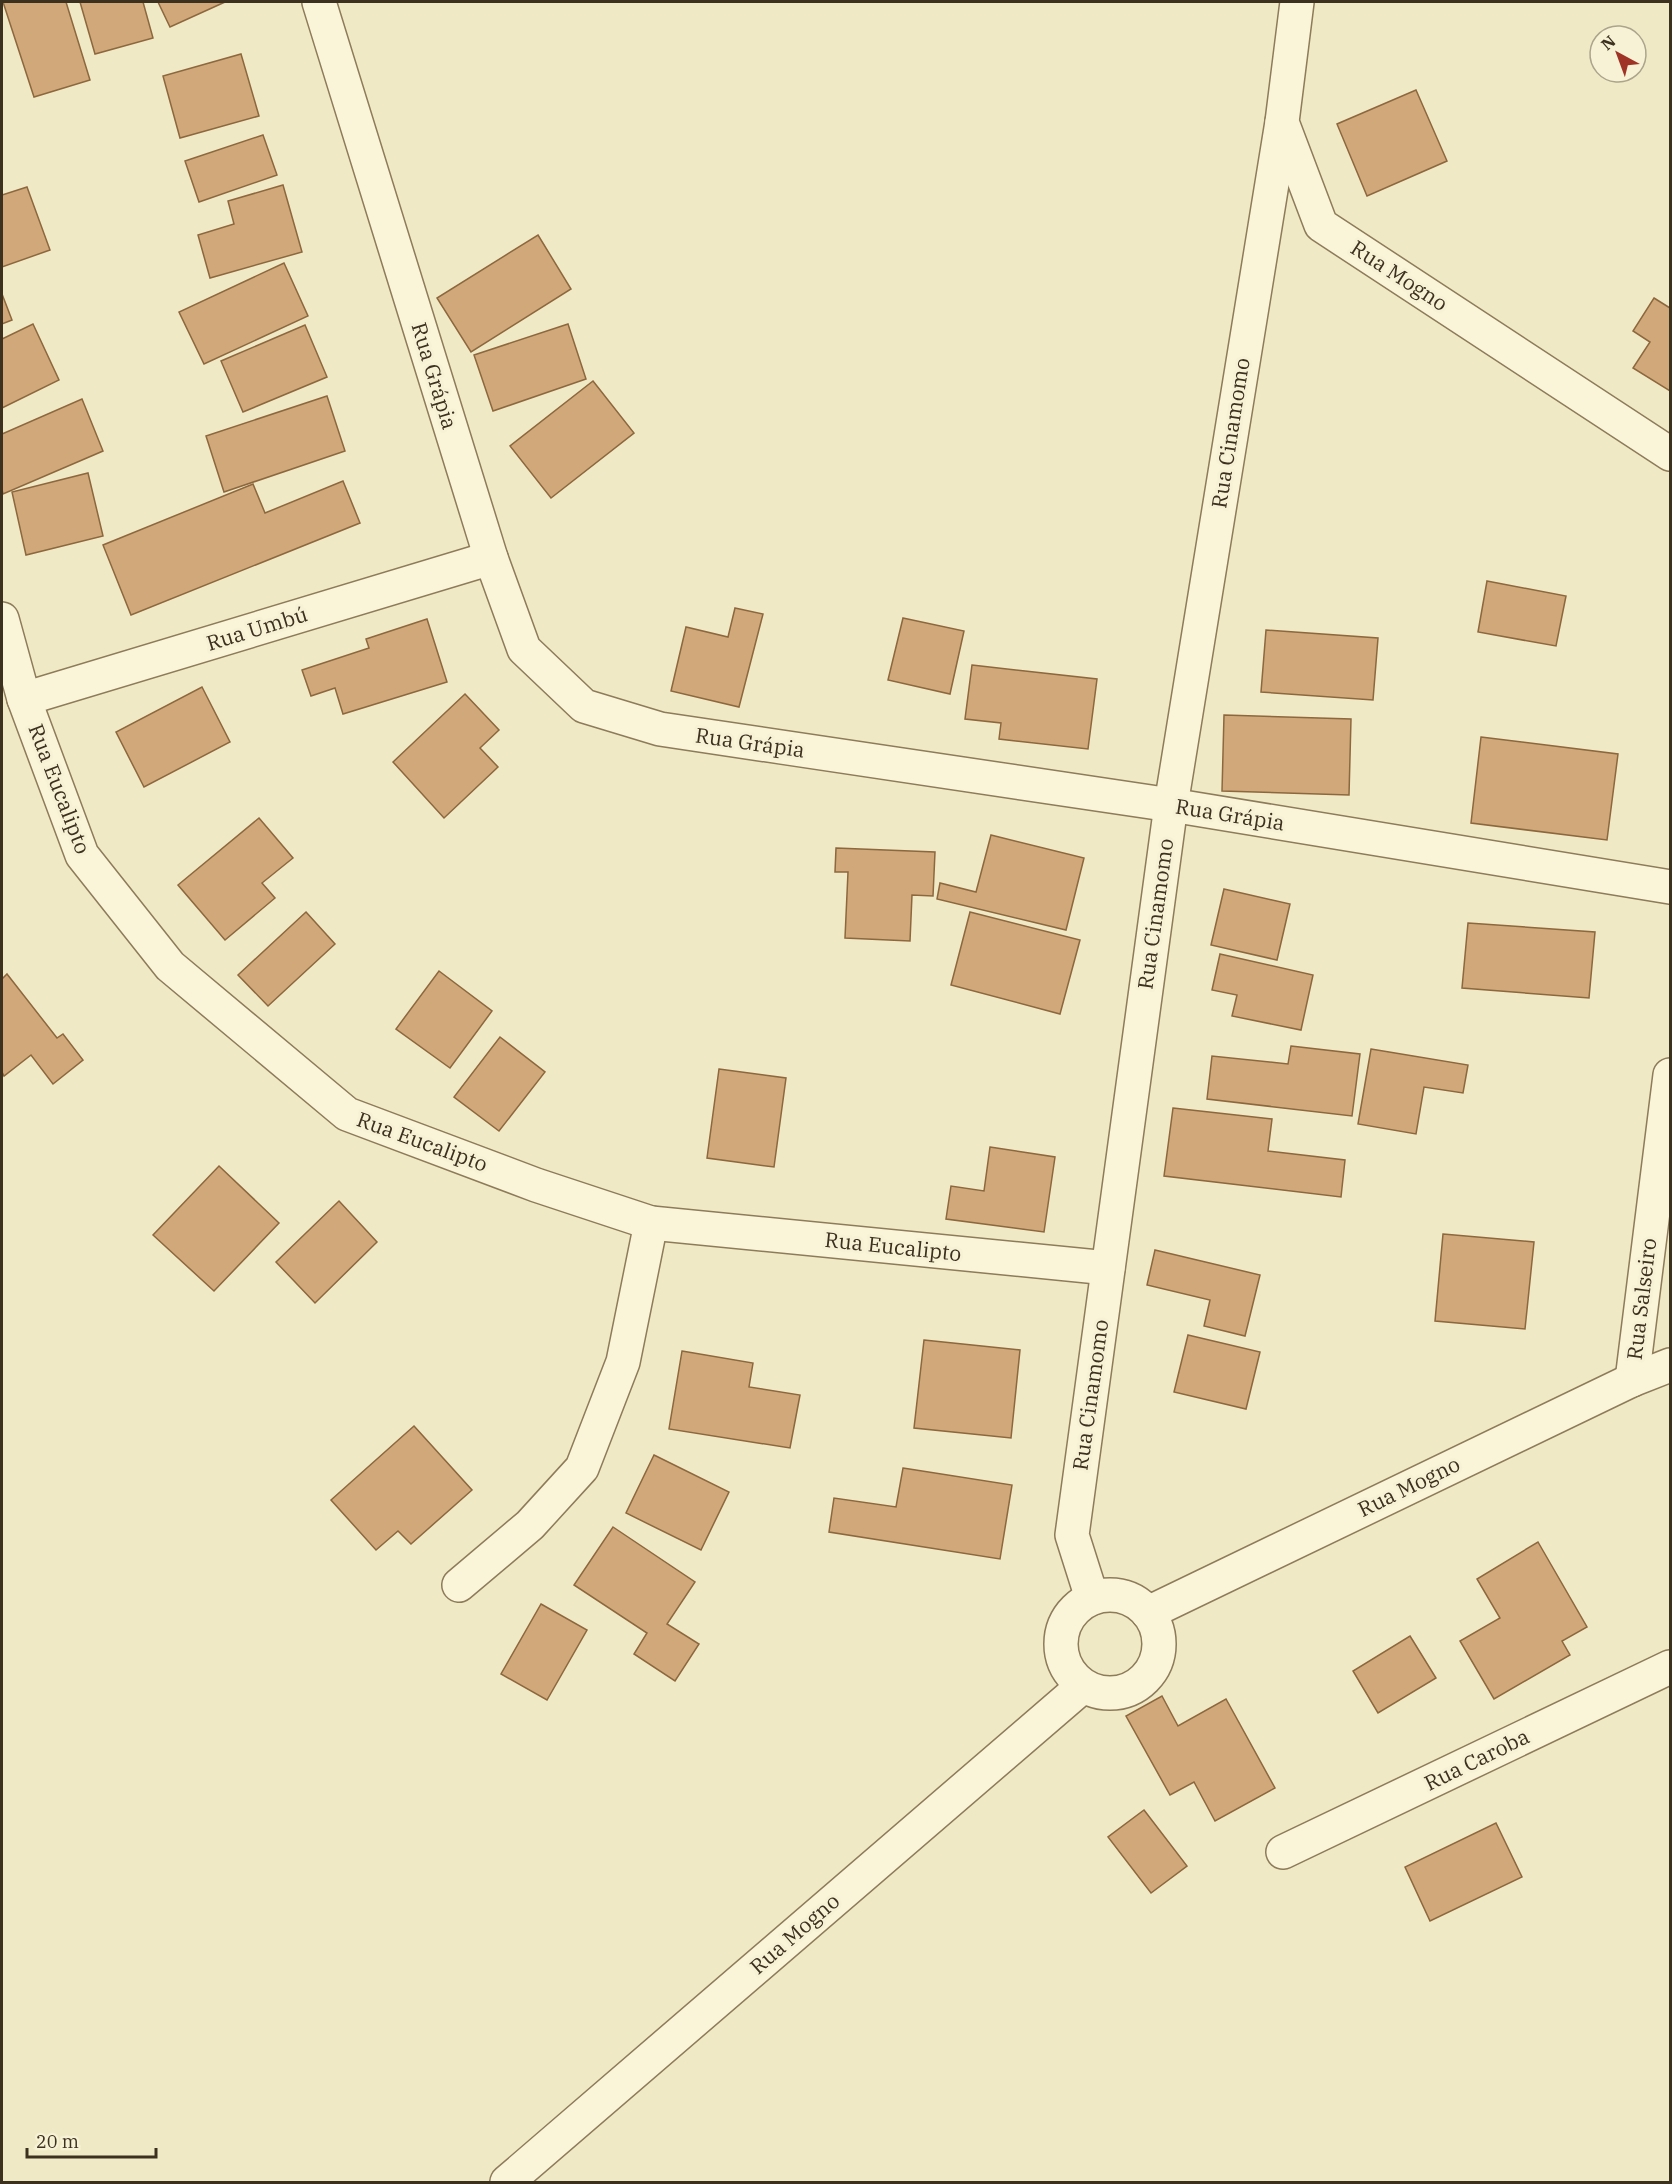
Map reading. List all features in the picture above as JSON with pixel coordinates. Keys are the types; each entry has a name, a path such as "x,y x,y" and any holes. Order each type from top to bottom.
{"street":[{"name":"Rua Grápia","path":"319,2 490,558 524,649 584,706 660,729 1171,805 1671,886"},
{"name":"Rua Mogno","path":"1297,2 1282,122 1321,225 1671,454"},
{"name":"Rua Cinamomo","path":"1092,1598 1072,1535 1171,805 1282,122"},
{"name":"Rua Umbú","path":"24,699 490,558"},
{"name":"Rua Eucalipto","path":"2,619 24,699 82,855 170,966 347,1114 536,1185 651,1222 1108,1268"},
{"name":"Rua Salseiro","path":"1632,1380 1671,1075"},
{"path":"459,1585 530,1525 582,1468 623,1362 651,1222"},
{"name":"Rua Mogno","path":"1148,1613 1632,1380 1671,1365"},
{"path":"1107,1595 1122,1596 1137,1602 1148,1613 1156,1626 1159,1641 1158,1657 1151,1671 1141,1683 1127,1691 1113,1694 1097,1693 1083,1686 1071,1675 1063,1662 1060,1647 1062,1631 1068,1617 1078,1606 1092,1598 1107,1595"},
{"name":"Rua Caroba","path":"1283,1852 1671,1667"},
{"name":"Rua Mogno","path":"507,2182 1083,1686"}],"building":[{"path":"3,2 66,2 90,80 34,97"},
{"path":"80,2 143,2 153,38 95,54"},
{"path":"158,2 225,2 170,27"},
{"path":"241,54 259,116 180,138 163,76"},
{"path":"1416,90 1447,161 1367,196 1337,124"},
{"path":"263,135 277,175 199,202 185,161"},
{"path":"283,185 302,252 210,278 198,235 234,224 228,201"},
{"path":"27,187 50,250 2,267 2,195"},
{"path":"538,235 571,289 471,352 437,298"},
{"path":"284,263 308,316 204,364 179,312"},
{"path":"2,294 12,320 2,324"},
{"path":"1654,298 1670,308 1670,391 1633,368 1650,342 1633,331"},
{"path":"33,324 59,380 2,408 2,339"},
{"path":"568,324 586,379 493,411 474,355"},
{"path":"305,325 327,377 243,412 221,361"},
{"path":"593,381 634,433 551,498 510,446"},
{"path":"327,396 345,451 224,492 206,436"},
{"path":"82,399 103,451 3,494 2,434"},
{"path":"88,473 103,536 26,555 12,492"},
{"path":"343,481 360,523 131,615 103,545 253,484 265,513"},
{"path":"1487,581 1566,596 1556,646 1478,632"},
{"path":"735,608 763,614 739,707 671,691 686,627 728,637"},
{"path":"903,618 964,631 950,694 888,680"},
{"path":"427,619 447,682 343,714 335,688 311,696 302,670 369,648 366,639"},
{"path":"1266,630 1378,638 1373,700 1261,692"},
{"path":"972,665 1097,679 1088,749 999,739 1001,723 965,719"},
{"path":"202,687 230,742 144,787 116,732"},
{"path":"465,694 499,730 480,748 498,767 444,818 393,762"},
{"path":"1224,715 1351,719 1349,795 1222,791"},
{"path":"1481,737 1618,754 1607,840 1471,823"},
{"path":"259,818 293,858 262,883 275,898 225,940 178,885"},
{"path":"991,835 1084,858 1066,930 937,899 940,883 976,892"},
{"path":"836,848 935,852 933,896 912,895 910,941 845,938 848,872 835,872"},
{"path":"1224,889 1290,904 1277,960 1211,945"},
{"path":"306,912 335,944 268,1006 238,975"},
{"path":"970,912 1080,940 1060,1014 951,985"},
{"path":"1468,923 1595,932 1589,998 1462,988"},
{"path":"1220,954 1313,975 1301,1030 1232,1016 1237,995 1212,990"},
{"path":"439,971 492,1011 450,1068 396,1029"},
{"path":"7,974 57,1038 63,1034 83,1060 53,1084 31,1055 4,1076 2,1072 2,979"},
{"path":"500,1037 545,1072 499,1131 454,1097"},
{"path":"1291,1046 1360,1054 1352,1116 1207,1099 1212,1056 1288,1064"},
{"path":"1371,1049 1468,1065 1463,1093 1424,1087 1416,1134 1358,1124"},
{"path":"719,1069 786,1078 774,1167 707,1158"},
{"path":"1173,1108 1272,1119 1268,1151 1345,1160 1341,1197 1164,1176"},
{"path":"990,1147 1055,1157 1044,1232 946,1219 951,1186 984,1191"},
{"path":"219,1166 279,1223 214,1291 153,1235"},
{"path":"339,1201 377,1242 315,1303 276,1262"},
{"path":"1443,1234 1534,1242 1525,1329 1435,1321"},
{"path":"1155,1250 1260,1275 1245,1336 1204,1326 1210,1300 1147,1285"},
{"path":"1188,1335 1260,1352 1246,1409 1174,1392"},
{"path":"924,1340 1020,1350 1011,1438 914,1428"},
{"path":"682,1351 753,1363 749,1387 800,1395 790,1448 669,1429"},
{"path":"414,1426 472,1490 411,1544 398,1531 376,1550 331,1500"},
{"path":"654,1455 729,1492 701,1550 626,1513"},
{"path":"903,1468 1012,1485 1000,1559 829,1532 834,1498 896,1507"},
{"path":"613,1527 695,1582 667,1624 699,1644 675,1681 634,1654 647,1633 574,1585"},
{"path":"1538,1542 1587,1627 1562,1641 1570,1655 1494,1699 1460,1641 1500,1618 1477,1579"},
{"path":"541,1604 587,1630 547,1700 501,1674"},
{"path":"1410,1636 1436,1678 1378,1713 1353,1671"},
{"path":"1162,1696 1178,1726 1226,1699 1275,1788 1215,1821 1194,1782 1170,1795 1126,1716"},
{"path":"1144,1810 1187,1866 1151,1893 1108,1837"},
{"path":"1496,1823 1522,1877 1430,1921 1405,1867"}]}
